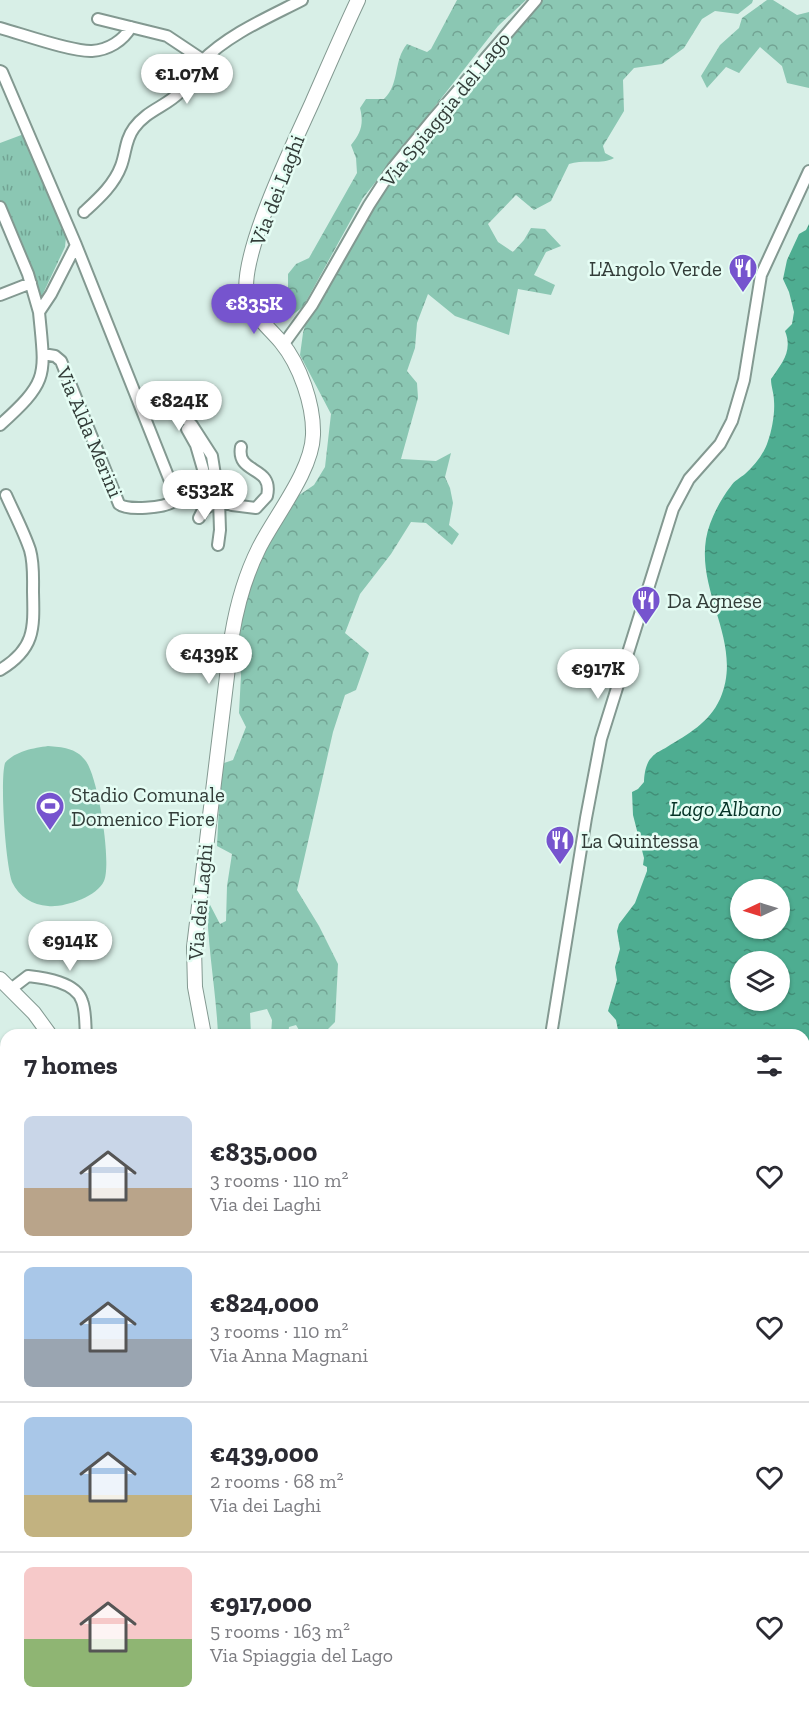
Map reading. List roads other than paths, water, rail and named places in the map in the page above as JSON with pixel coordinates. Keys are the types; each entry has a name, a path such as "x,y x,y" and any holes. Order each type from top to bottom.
{"main road":[{"name":"Via dei Laghi","path":"203,1029 195,991 194,951 233,627 242,590 252,563 274,519 303,471 313,440 313,422 296,368 284,345 256,314 249,302 246,285 249,266 276,183 358,0"},
{"path":"0,979 34,1013 46,1029"}],"street":[{"path":"84,212 104,194 117,175 124,156 125,145 138,122 180,93 203,60 244,30 302,0"},
{"name":"Via Spiaggia del Lago","path":"284,345 312,305 387,177 434,118 536,0"},
{"path":"98,19 167,36 203,60"},
{"path":"0,28 76,49 94,51 123,38 131,27"},
{"name":"Via Alda Merini","path":"0,71 76,245 140,404 174,491 175,498 171,503 124,508 120,506 61,361 55,356 43,354"},
{"path":"552,1029 585,818 604,730 673,509 692,476 723,440 734,415 744,380 761,275 809,171"},
{"name":"Via Alda Merini","path":"0,207 31,283 39,312 43,354 43,368 38,385 25,402 0,424"},
{"path":"39,312 51,294 76,245"},
{"path":"0,295 31,283"},
{"path":"140,404 170,407 179,412 204,442 213,460 220,530 218,545"},
{"path":"216,500 254,508 260,506 267,496 268,487 265,479 241,460 241,447"},
{"path":"0,670 15,661 24,650 31,638 34,623 32,562 29,549 6,495"},
{"path":"199,518 203,510 216,500"},
{"path":"10,989 28,975 72,988 82,1000 85,1029"}],"water":[{"name":"Lago Albano","path":"809,224 809,1029 618,1029 616,1020 608,1011 617,980 615,967 620,949 617,931 619,924 635,903 647,871 647,867 643,865 644,858 633,815 632,792 644,782 647,765 653,756 690,732 710,715 720,699 726,679 727,659 724,639 705,560 707,532 723,498 734,483 759,459 769,437 774,406 771,379 787,351 785,331 792,324 794,312 783,279 787,260 799,234 806,230"}],"place":[{"name":"L'Angolo Verde","path":"743,294"},
{"name":"Da Agnese","path":"646,626"},
{"name":"Stadio Comunale Domenico Fiore","path":"50,832"},
{"name":"La Quintessa","path":"560,866"}]}
